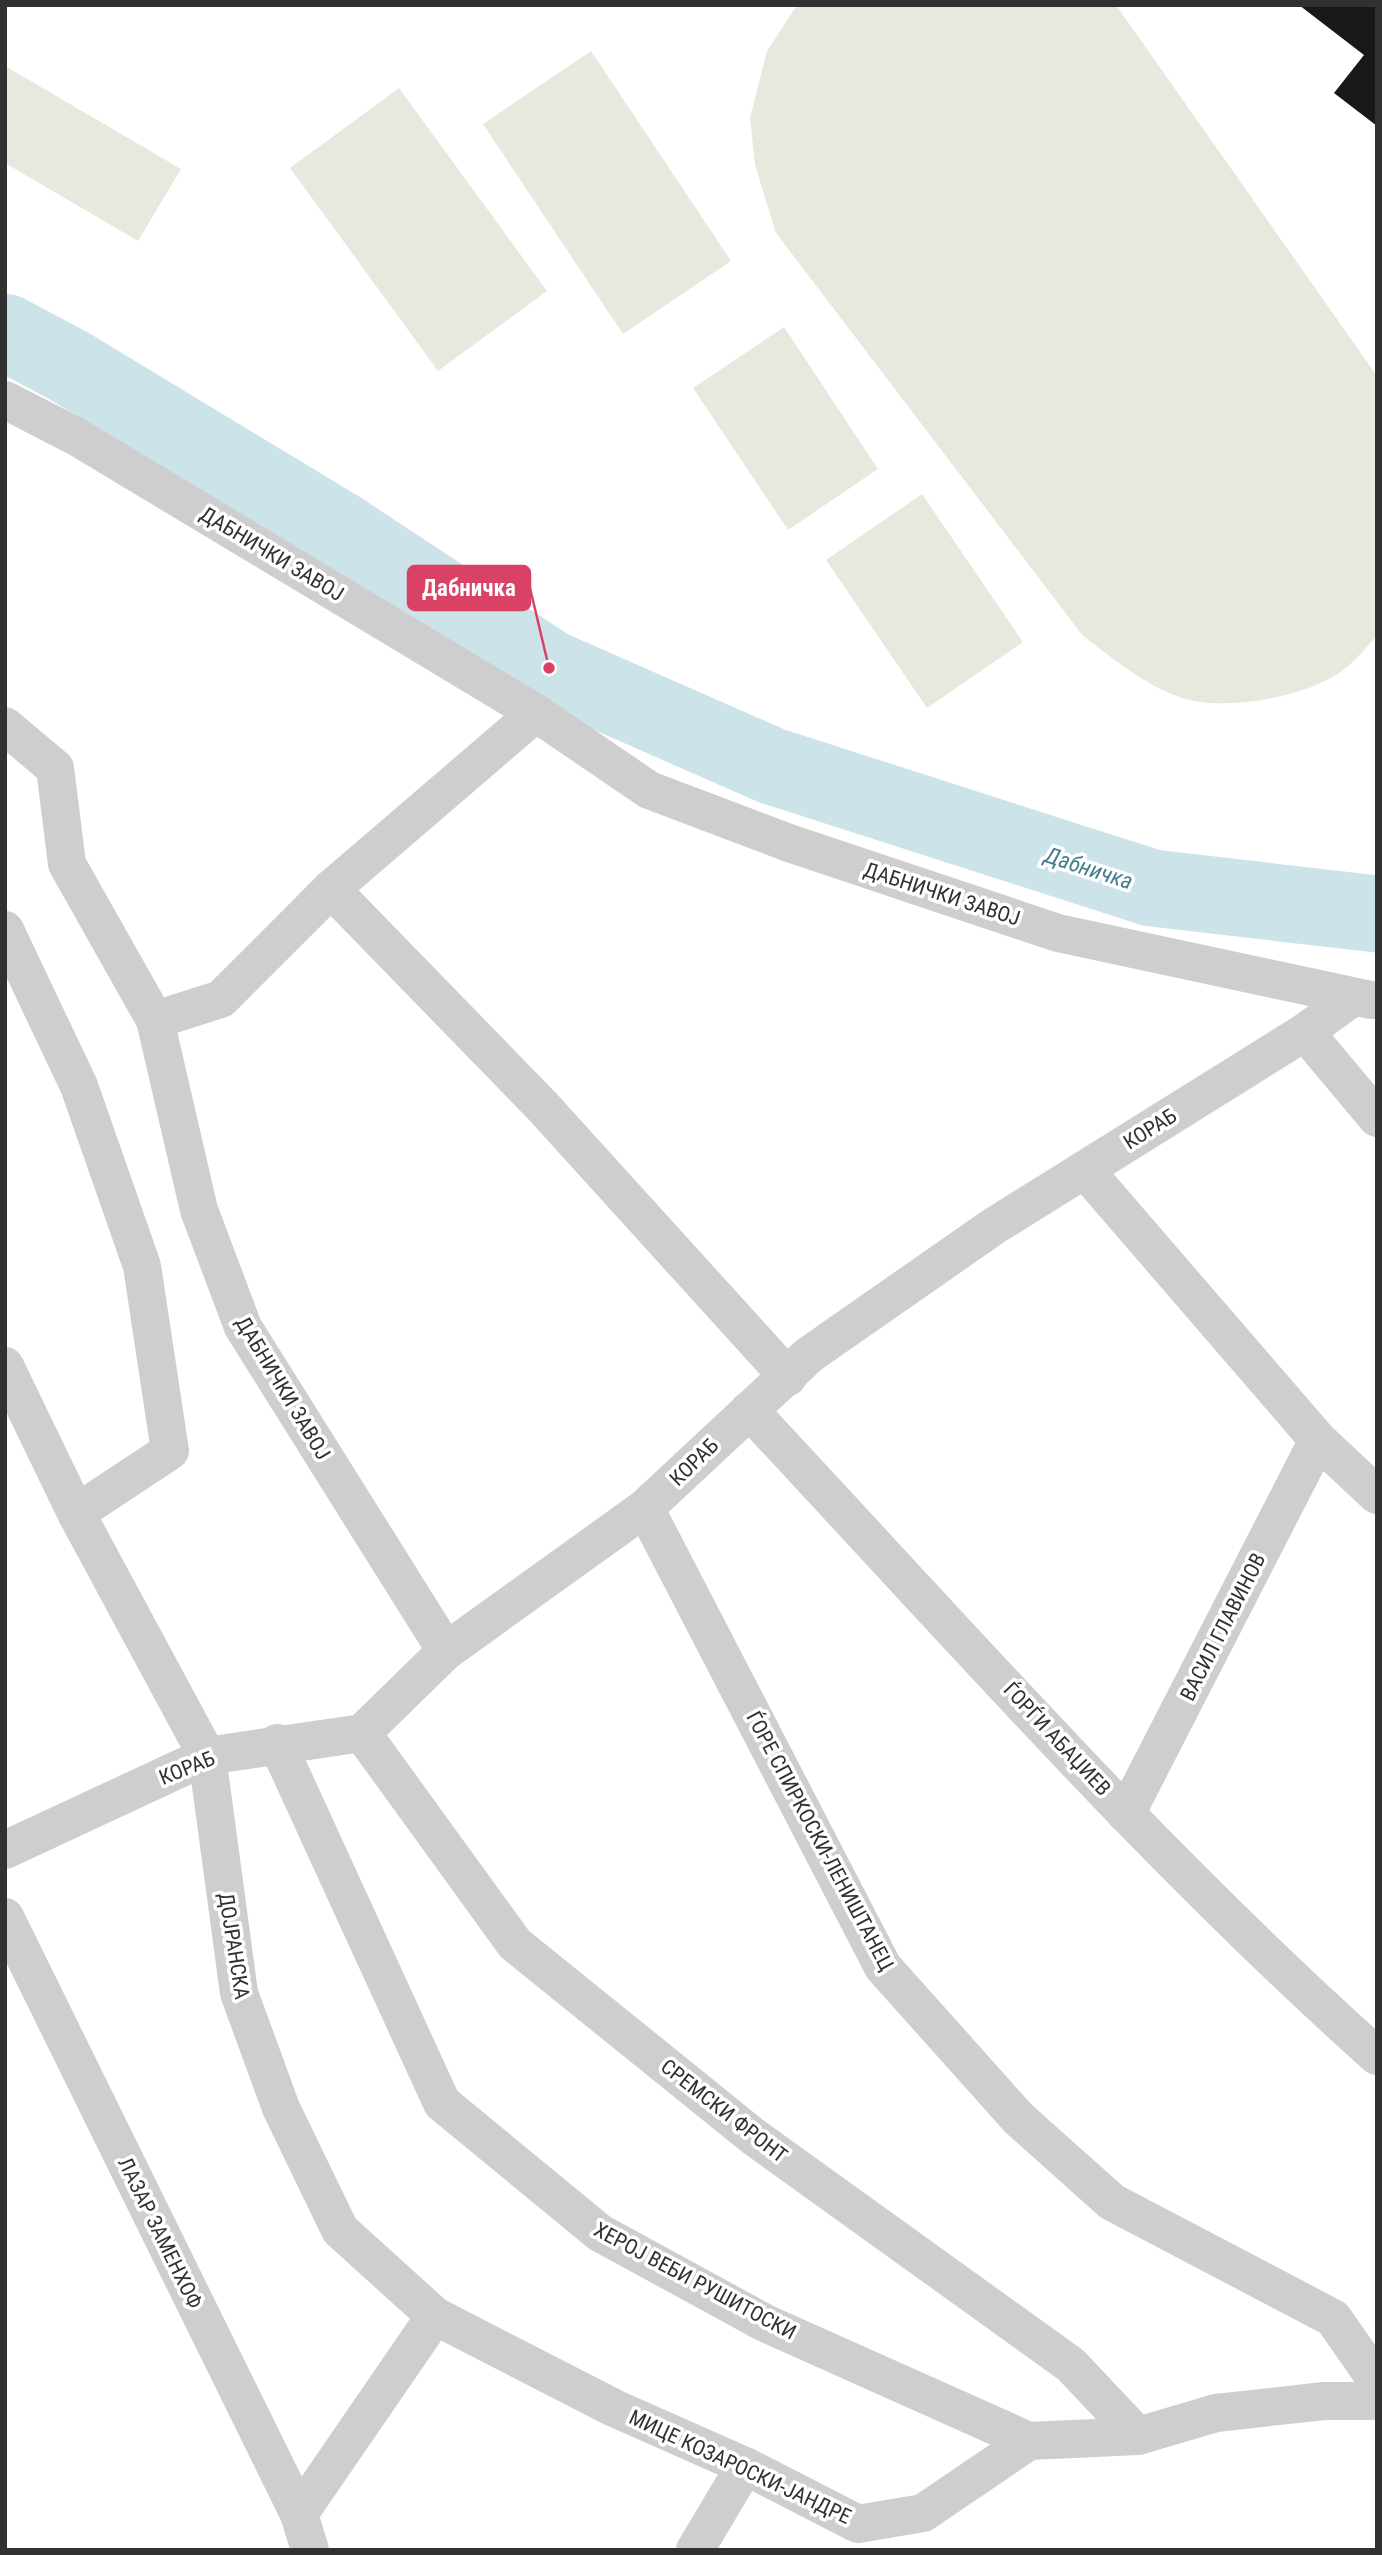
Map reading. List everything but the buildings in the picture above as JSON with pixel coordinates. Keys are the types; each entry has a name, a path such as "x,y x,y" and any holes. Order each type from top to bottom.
{"street":[{"name":"ДАБНИЧКИ ЗАВОЈ","path":"5,400 89,444 536,713 649,790 789,843 1058,933 1365,999"},
{"path":"155,1020 221,999 331,890 536,713"},
{"name":"ДАБНИЧКИ ЗАВОЈ","path":"5,726 55,768 67,864 155,1020 199,1210 243,1327 446,1651"},
{"path":"331,890 543,1107 788,1377"},
{"path":"5,930 79,1086 142,1266 170,1451 76,1513"},
{"name":"КОРАБ","path":"5,1850 207,1756 276,1743 362,1733 446,1651 645,1508 809,1355 944,1260 1305,1032 1365,999"},
{"path":"1305,1032 1377,1118"},
{"path":"1085,1170 1318,1440 1377,1495"},
{"name":"ДОЈРАНСКА","path":"5,1366 76,1513 207,1756 239,1993 281,2108 340,2230 435,2316"},
{"name":"ЃОРЃИ АБАЏИЕВ","path":"749,1410 1126,1814 1301,1988 1377,2056"},
{"name":"ВАСИЛ ГЛАВИНОВ","path":"1126,1814 1318,1440"},
{"name":"ЃОРЕ СПИРКОСКИ-ЛЕНИШТАНЕЦ","path":"645,1508 883,1967 1019,2119 1112,2202 1333,2318 1377,2381"},
{"name":"СРЕМСКИ ФРОНТ","path":"362,1733 515,1944 754,2137 1071,2365 1138,2435"},
{"name":"ХЕРОЈ ВЕБИ РУШИТОСКИ","path":"276,1743 442,2103 600,2233 765,2323 1029,2441"},
{"name":"ЛАЗАР ЗАМЕНХОФ","path":"5,1917 299,2514 310,2550"},
{"path":"299,2514 435,2316"},
{"name":"МИЦЕ КОЗАРОСКИ-ЈАНДРЕ","path":"435,2316 614,2408 745,2466 858,2524 923,2514 1029,2441"},
{"path":"1029,2441 1138,2435 1216,2413 1324,2401 1377,2402"},
{"path":"695,2550 745,2466"}],"shaded area":[{"path":"797,5 1116,5 1377,376 1377,636 1347,667 1315,686 1295,693 1252,701 1211,703 1194,701 1164,691 1083,636 776,233 755,165 750,118 767,51"},
{"path":"591,51 731,261 623,334 483,124"},
{"path":"5,66 181,169 138,241 5,163"},
{"path":"399,88 547,291 438,371 290,168"},
{"path":"784,327 878,469 788,530 693,388"},
{"path":"922,494 1023,642 927,708 826,560"}],"waterway":[{"name":"Дабничка","path":"5,332 69,366 340,530 549,668 772,766 1152,888 1377,914"}],"place":[{"name":"Дабничка","path":"549,668"}]}
